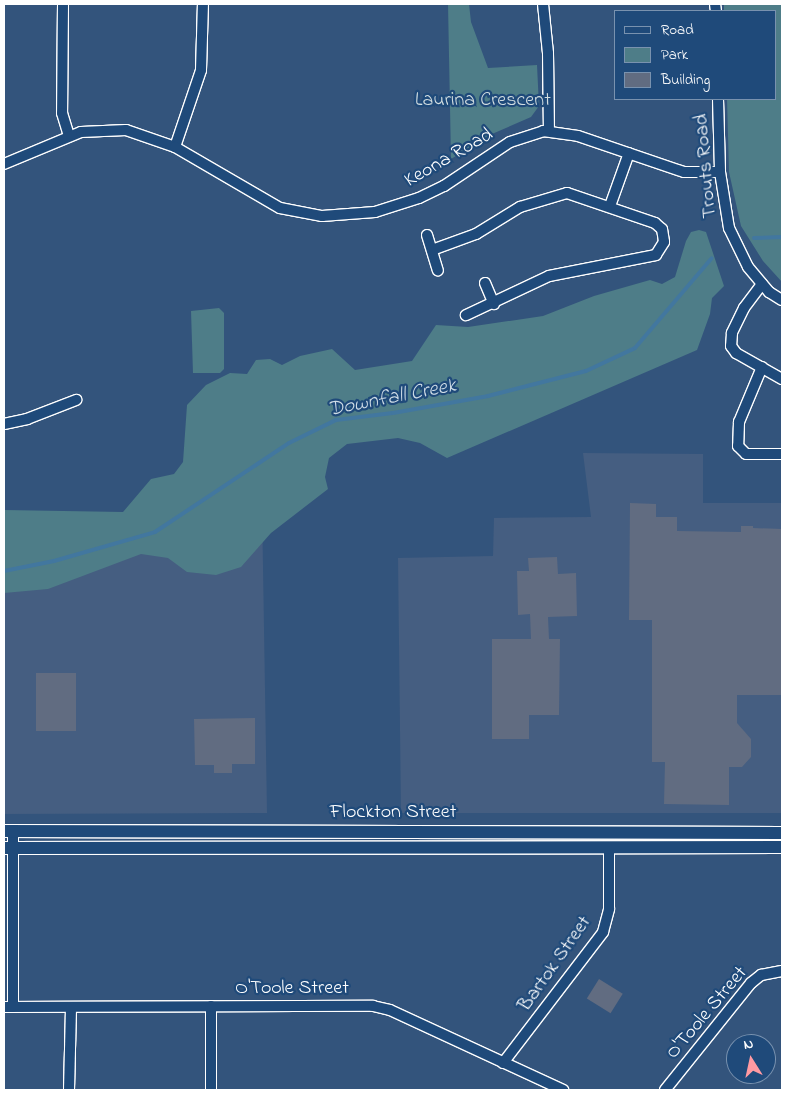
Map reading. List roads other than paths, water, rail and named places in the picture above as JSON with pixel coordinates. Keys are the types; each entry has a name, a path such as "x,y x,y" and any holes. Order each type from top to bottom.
{"street":[{"path":"62,4 62,113 69,136"},
{"path":"174,147 201,70 203,4"},
{"path":"543,4 548,53 549,131"},
{"name":"Trouts Road","path":"718,100 720,172 732,237 743,260 762,284 782,300"},
{"name":"Keona Road","path":"4,164 69,136 92,130 126,130 174,147 280,208 308,215 344,216 390,208 419,198 444,186 510,142 529,134 549,131 578,136 684,172 720,172"},
{"path":"610,206 629,153"},
{"path":"432,250 476,234 520,207 557,195 573,194 659,225 664,237 660,251 644,258 549,276 494,304 466,315"},
{"path":"427,235 438,270"},
{"path":"486,283 494,304"},
{"path":"762,284 744,308 730,342 736,353 782,379"},
{"path":"762,367 739,422 738,446 746,454 782,454"},
{"path":"4,424 27,419 76,400"},
{"path":"8,831 8,1007"},
{"name":"Flockton Street","path":"8,831 782,833"},
{"name":"Bartok Street","path":"503,1063 605,927 609,909 609,846"},
{"name":"Flockton Street","path":"8,848 782,847"},
{"name":"O'Toole Street","path":"665,1090 751,983 761,975 782,971"},
{"path":"211,1006 211,1090"},
{"name":"O'Toole Street","path":"8,1007 373,1006 390,1010 563,1090"},
{"path":"69,1090 72,1007"}],"waterway":[{"name":"Downfall Creek","path":"754,238 782,237"},
{"name":"Downfall Creek","path":"4,571 54,561 155,532 289,443 336,420 393,413 488,396 586,371 635,348 712,258"}],"park label":[{"name":"Laurina Crescent","path":"483,100"}]}
